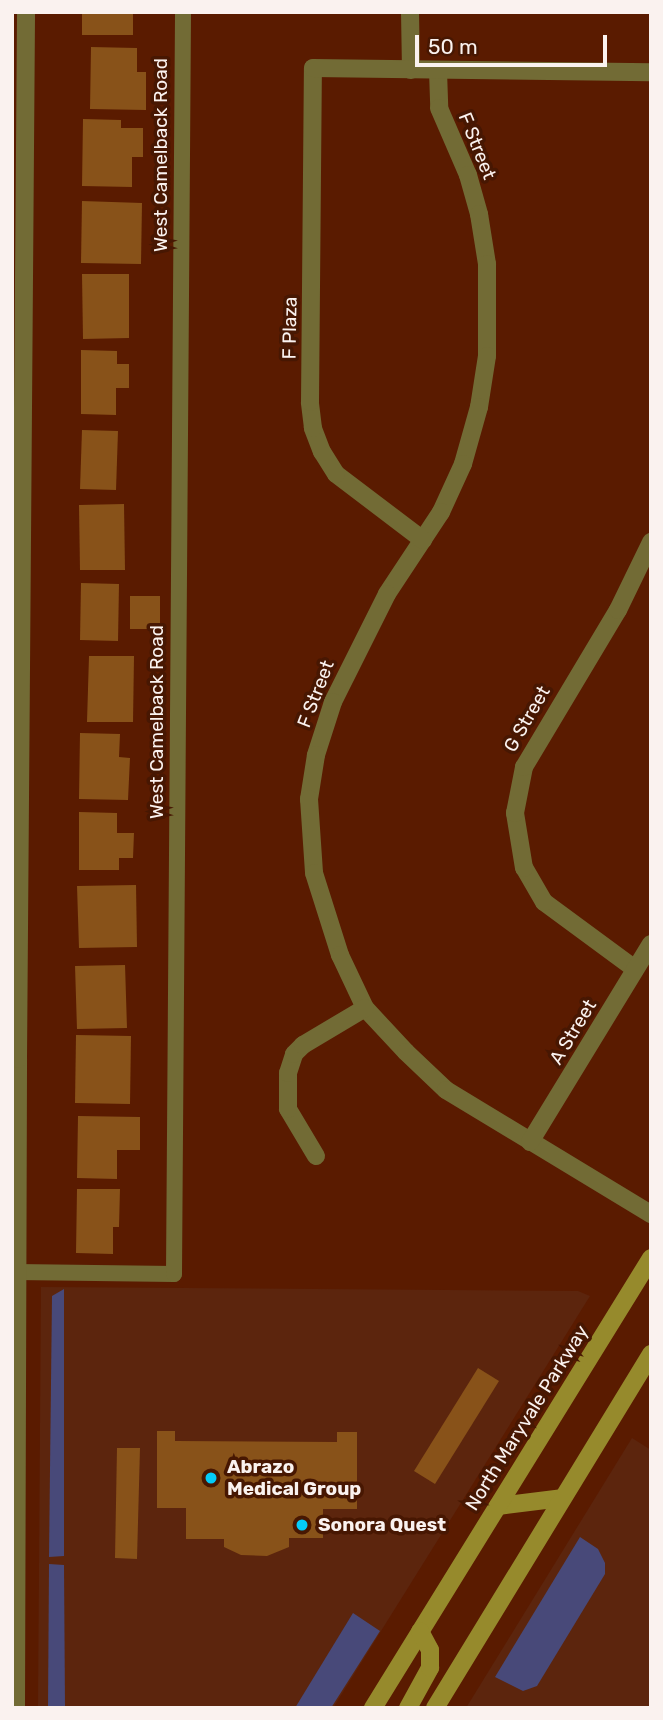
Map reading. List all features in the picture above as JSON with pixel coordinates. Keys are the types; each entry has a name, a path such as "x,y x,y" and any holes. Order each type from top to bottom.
{"street":[{"path":"16,1708 18,234 26,12"},
{"path":"410,12 411,70 651,72"},
{"name":"F Plaza","path":"411,70 313,68 310,402 313,428 322,452 336,474 423,540"},
{"name":"F Street","path":"438,71 439,108 468,174 479,214 486,264 487,356 480,407 463,464 441,512 387,594 333,702 316,755 309,799 314,873 340,955 365,1008 446,1090 651,1214"},
{"name":"G Street","path":"635,969 544,902 524,868 515,813 524,767 618,610 651,542"},
{"name":"A Street","path":"530,1142 651,944"},
{"path":"316,1156 288,1109 288,1073 294,1054 303,1045 365,1008"},
{"name":"North Maryvale Parkway","path":"373,1708 651,1258"},
{"path":"435,1708 651,1354"},
{"path":"498,1506 562,1498"},
{"path":"408,1708 430,1668 430,1650 420,1631"}],"lane":[{"name":"West Camelback Road","path":"16,1272 174,1274 183,12"}],"shaded area":[{"path":"41,1287 578,1291 590,1296 333,1708 38,1708"},
{"path":"64,1289 64,1556 49,1557 52,1296"},
{"path":"632,1438 651,1450 651,1708 466,1708"},
{"path":"580,1537 598,1549 605,1563 605,1574 537,1686 523,1691 495,1677"},
{"path":"49,1564 64,1565 65,1708 48,1708"},
{"path":"353,1613 380,1631 331,1708 295,1708"}],"building":[{"path":"82,12 133,12 133,35 82,35"},
{"path":"91,47 137,48 137,72 146,72 146,110 90,109"},
{"path":"83,119 121,120 121,128 143,128 143,157 132,157 132,187 82,186"},
{"path":"82,201 142,203 141,264 81,263"},
{"path":"82,274 129,274 129,338 83,339"},
{"path":"81,350 117,351 117,364 129,364 129,388 116,388 116,415 81,414"},
{"path":"82,430 118,431 116,490 80,489"},
{"path":"124,504 125,570 80,570 79,505"},
{"path":"81,583 119,584 118,641 80,640"},
{"path":"130,596 160,596 160,629 130,629"},
{"path":"89,656 134,656 133,722 87,722"},
{"path":"80,733 120,734 119,757 130,758 128,800 79,799"},
{"path":"79,812 117,813 117,833 134,833 133,858 119,858 119,870 79,870"},
{"path":"136,885 137,947 79,948 77,886"},
{"path":"125,965 127,1028 77,1029 75,966"},
{"path":"76,1035 131,1036 130,1104 75,1103"},
{"path":"78,1116 140,1117 140,1150 117,1150 117,1179 77,1178"},
{"path":"77,1189 120,1189 119,1227 113,1227 113,1254 76,1253"},
{"path":"478,1368 499,1381 435,1484 414,1471"},
{"path":"157,1431 175,1431 175,1441 337,1442 337,1432 357,1432 357,1509 323,1509 323,1538 289,1538 289,1547 267,1556 241,1555 224,1547 224,1539 186,1539 186,1508 157,1508"},
{"path":"117,1448 140,1448 137,1559 115,1558"}],"place":[{"name":"Abrazo Medical Group","path":"211,1478"},
{"name":"Sonora Quest","path":"302,1525"}]}
